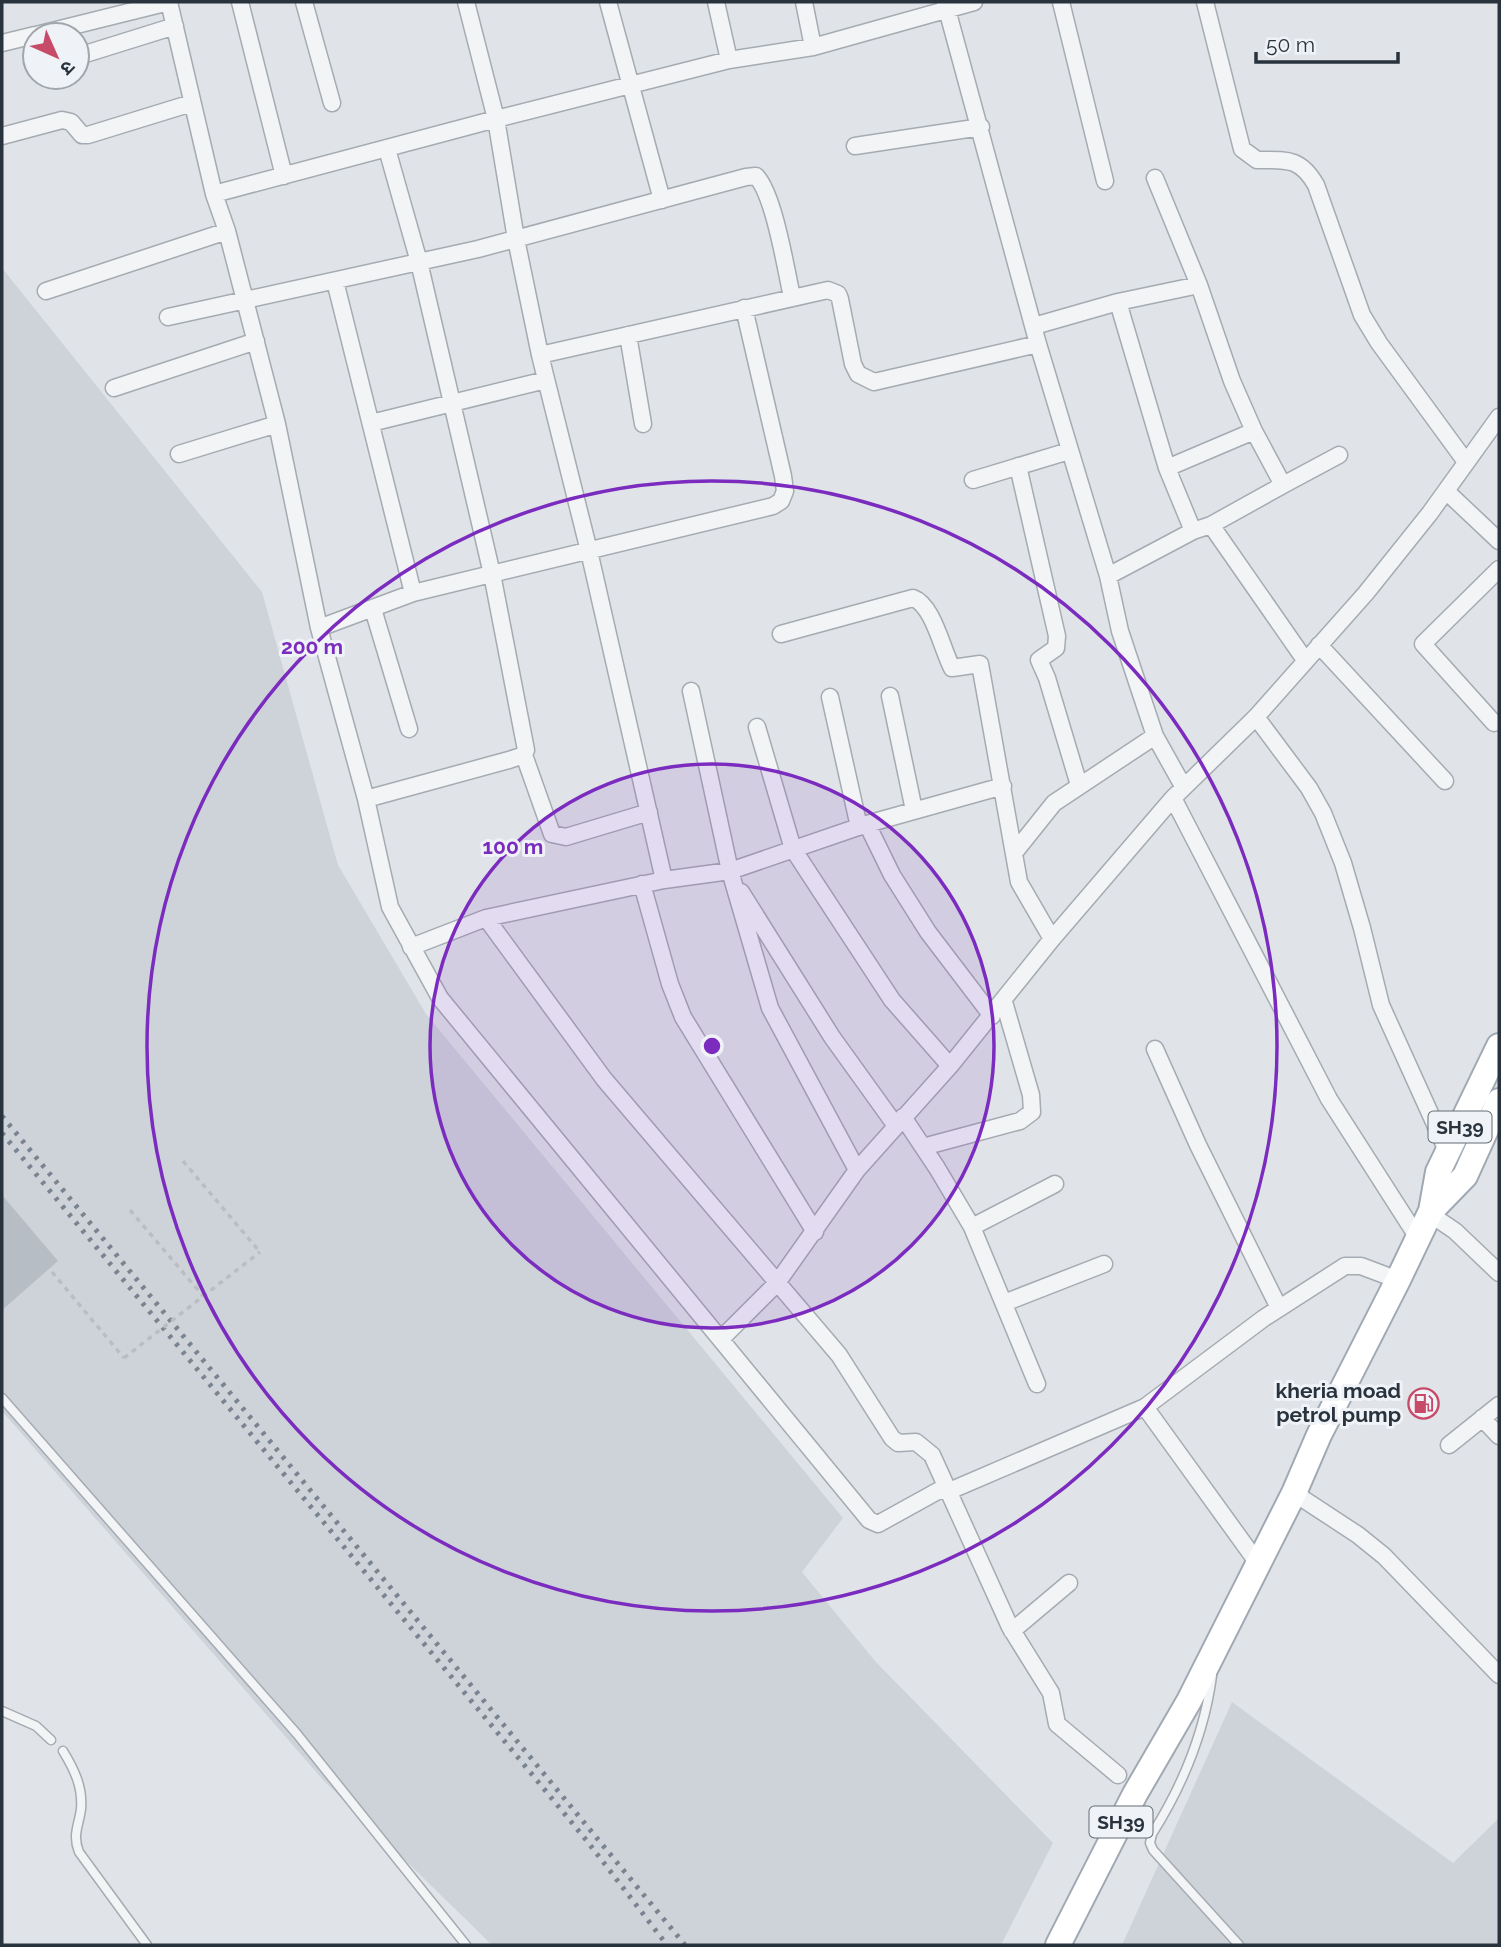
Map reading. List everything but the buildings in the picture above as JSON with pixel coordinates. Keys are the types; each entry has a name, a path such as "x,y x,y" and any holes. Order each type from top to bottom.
{"main road":[{"name":"SH39","path":"1058,1945 1135,1794 1189,1701 1294,1493 1319,1435 1430,1212 1438,1172 1499,1046"},
{"name":"SH39","path":"1430,1212 1465,1176 1499,1101"}],"street":[{"path":"91,21 169,2 214,194 227,231 277,424 319,628 366,799 390,907 440,998 873,1522 878,1524 946,1490 1145,1406 1279,1308 1345,1266 1361,1266 1398,1280"},
{"path":"240,2 284,176"},
{"path":"304,2 332,103"},
{"path":"467,2 496,119 516,239 540,355 589,551 664,880"},
{"path":"608,2 662,200"},
{"path":"716,2 729,60"},
{"path":"804,2 813,47"},
{"path":"214,194 729,60 813,47 946,6 974,2"},
{"path":"1061,2 1105,181"},
{"path":"1205,2 1242,149 1256,160 1280,159 1298,163 1309,173 1316,185 1362,315 1378,343 1466,462"},
{"path":"946,6 1038,344 1108,576 1120,631 1155,736 1178,792 1329,1099 1418,1238"},
{"path":"91,52 175,26"},
{"path":"2,43 21,38"},
{"path":"2,136 62,120 71,122 82,135 88,135 192,103"},
{"path":"855,146 981,127"},
{"path":"387,149 419,262 492,574 526,746 524,755 552,834 566,837 649,812"},
{"path":"168,317 516,239 756,176 761,181 772,212 792,297"},
{"path":"1155,178 1199,285 1232,381 1254,431 1283,485"},
{"path":"46,291 227,231"},
{"path":"335,281 413,593"},
{"path":"1034,326 1118,302 1199,285"},
{"path":"540,355 828,290 838,294 853,364 858,374 874,382 1038,344"},
{"path":"1118,302 1167,468 1193,531"},
{"path":"319,628 413,593 773,506 781,501 785,491 783,476 744,308"},
{"path":"628,335 643,424"},
{"path":"114,388 256,341"},
{"path":"370,423 450,401 546,380"},
{"path":"721,1339 777,1283 858,1170 950,1066 1052,939 1178,792 1256,717 1384,571 1499,417"},
{"path":"179,454 277,424"},
{"path":"1167,468 1254,431"},
{"path":"973,480 1069,451"},
{"path":"1108,576 1193,531 1211,525 1339,455"},
{"path":"1018,466 1058,636 1056,648 1039,660 1047,678 1079,785"},
{"path":"1446,491 1499,541"},
{"path":"1211,525 1305,660"},
{"path":"1494,723 1423,644 1499,569"},
{"path":"781,634 912,598 919,600 928,610 952,668 978,663 981,666 1022,890 1052,939"},
{"path":"373,609 409,729"},
{"path":"1319,645 1445,781"},
{"path":"691,691 731,876 769,1008 858,1170"},
{"path":"890,696 914,810"},
{"path":"830,697 863,825 928,932 992,1016"},
{"path":"1256,717 1309,788 1323,813 1343,863 1381,1005 1448,1153"},
{"path":"757,727 793,849 892,1000 950,1066"},
{"path":"1014,853 1054,803 1155,736"},
{"path":"366,799 524,755"},
{"path":"411,947 486,918 664,880 731,876 793,849 863,825 1003,786"},
{"path":"731,876 832,1037 923,1147 972,1227 1037,1384"},
{"path":"642,884 670,984 683,1017 815,1232"},
{"path":"486,918 604,1079 839,1355 892,1437 898,1443 916,1443 932,1455 1012,1631 1051,1693 1057,1724 1118,1775"},
{"path":"923,1147 1020,1121 1032,1112 1031,1095 1003,1002"},
{"path":"1155,1049 1198,1145 1279,1308"},
{"path":"972,1227 1055,1184"},
{"path":"1430,1212 1455,1231 1499,1273"},
{"path":"1004,1303 1104,1264"},
{"path":"1449,1445 1499,1405"},
{"path":"1145,1406 1257,1562"},
{"path":"1482,1418 1499,1436"},
{"path":"1294,1493 1358,1535 1384,1556 1499,1675"},
{"path":"1012,1631 1069,1583"}],"lane":[{"path":"2,1398 298,1734 466,1945"},
{"path":"1211,1654 1212,1676 1203,1727 1181,1785 1150,1843 1153,1850 1239,1945"},
{"path":"2,1711 36,1726 51,1740"},
{"path":"63,1751 75,1773 81,1793 75,1842 79,1852 147,1945"}],"path":[{"path":"51,1272 124,1358 260,1252 183,1161"},
{"path":"130,1210 203,1296"}],"shaded area":[{"path":"2,268 262,592 338,865 426,1014 843,1518 802,1572 875,1661 1053,1843 1001,1945 492,1945 324,1781 2,1411"},
{"path":"1232,1702 1453,1863 1499,1818 1499,1945 1122,1945"}],"railway":[{"path":"2,1116 685,1945"},
{"path":"2,1133 587,1841 667,1945"}],"place":[{"name":"kheria moad petrol pump","path":"1424,1403"}]}
